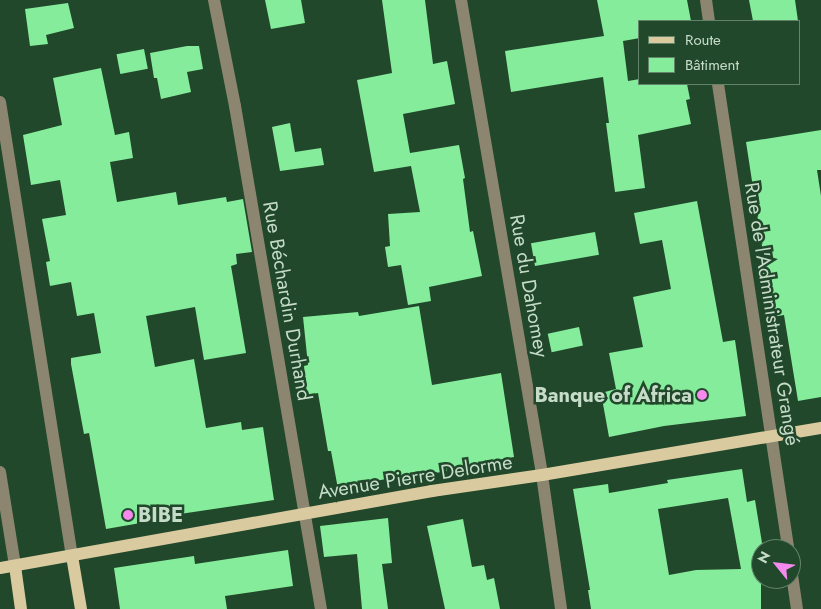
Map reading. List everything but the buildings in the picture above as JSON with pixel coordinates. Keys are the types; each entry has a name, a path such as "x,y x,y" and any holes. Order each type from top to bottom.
{"main road":[{"name":"Avenue Pierre Delorme","path":"0,568 432,491 542,475 821,428"},
{"path":"72,556 81,609"},
{"path":"15,566 21,609"}],"street":[{"name":"Rue Béchardin Durhand","path":"214,0 235,106 320,609"},
{"name":"Rue du Dahomey","path":"461,0 542,475 561,609"},
{"path":"706,0 709,20"},
{"name":"Rue de l'Administrateur Grangé","path":"718,85 787,539"},
{"path":"0,104 72,556"},
{"path":"0,472 15,566"},
{"path":"794,589 797,609"}],"place":[{"name":"Banque of Africa","path":"702,395"},
{"name":"BIBE","path":"128,515"}]}
